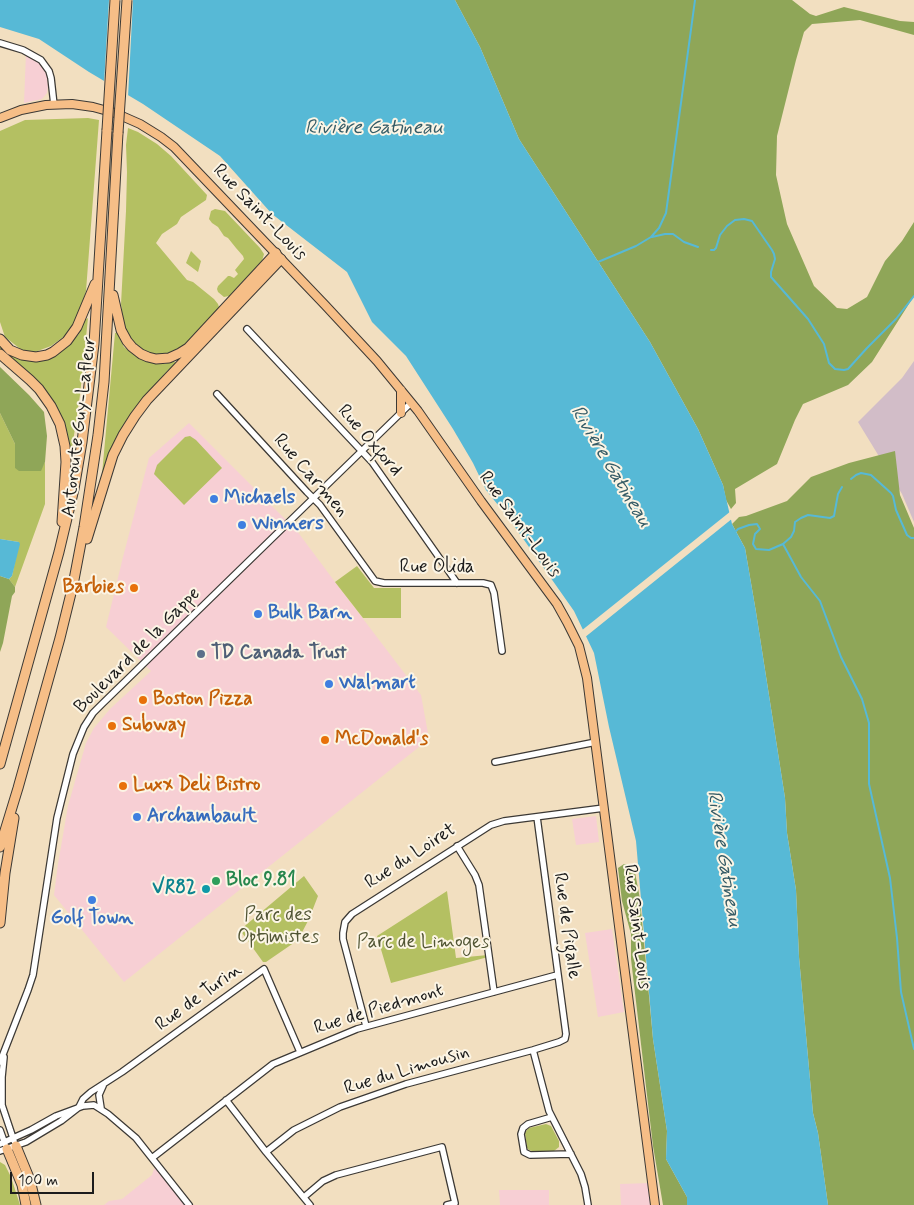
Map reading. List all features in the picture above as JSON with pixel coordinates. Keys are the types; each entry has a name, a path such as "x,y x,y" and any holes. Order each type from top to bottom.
{"highway":[{"name":"Autoroute Guy-Lafleur","path":"0,764 59,552 76,478 85,426 92,363 115,0"},
{"name":"Autoroute Guy-Lafleur","path":"0,847 58,648 73,585 98,435 104,382 127,0"},
{"path":"110,283 118,320 127,341 144,356 164,359 177,355 188,348 279,256"},
{"path":"73,585 111,461 131,422 147,400 279,256"},
{"path":"0,339 10,350 22,355 36,357 53,352 67,341 77,327 98,275"},
{"path":"0,354 39,389 53,410 61,427 66,462 59,552"},
{"path":"0,923 5,874 18,788"},
{"path":"7,1145 22,1185 26,1205"},
{"path":"7,1145 30,1180 36,1205"}],"main road":[{"name":"Rue Saint-Louis","path":"0,118 27,108 54,104 85,106 108,110 132,119 168,142 364,346 401,390 546,588 568,622 584,663 590,696 654,1205"},
{"path":"400,413 401,390"}],"street":[{"path":"0,43 18,47 38,58 43,63 49,71 51,78 54,104"},
{"name":"Rue Oxford","path":"247,329 379,471 457,583"},
{"name":"Rue Carmen","path":"217,394 313,498 376,581"},
{"name":"Boulevard de la Gappe","path":"0,1062 33,975 57,818 73,754 84,727 93,713 102,704 411,403"},
{"name":"Rue Olida","path":"376,581 380,583 487,583 491,585 502,651"},
{"path":"495,762 596,742"},
{"name":"Rue du Loiret","path":"366,1026 344,945 343,933 345,922 356,910 491,825 504,821 604,808"},
{"name":"Rue de Pigalle","path":"536,817 566,1034 565,1039"},
{"path":"456,846 475,875 479,885 494,992"},
{"name":"Rue de Turin","path":"7,1145 31,1140 57,1125 78,1107 83,1099 264,969 300,1052"},
{"name":"Rue de Piedmont","path":"152,1158 269,1066 366,1026 557,975"},
{"name":"Rue du Limousin","path":"266,1152 294,1130 340,1107 413,1082 533,1050 565,1039"},
{"path":"533,1050 549,1112 583,1180 588,1205"},
{"name":"Boulevard de la Gappe","path":"4,1053 2,1105 7,1145"},
{"path":"100,1108 99,1095 103,1086"},
{"path":"226,1100 310,1205"},
{"path":"78,1107 90,1104 100,1108 133,1135 190,1205"},
{"path":"552,1117 528,1124 523,1128 521,1134 524,1152 530,1154 571,1154"},
{"path":"0,1130 7,1145"},
{"path":"304,1197 323,1181 336,1175 442,1147 455,1203 447,1205"}],"shaded area":[{"path":"26,53 37,60 42,66 47,76 48,86 47,93 42,99 24,103"},
{"path":"914,361 914,522 902,494 858,422 902,378"},
{"path":"189,423 297,531 421,695 429,739 124,982 54,895 68,806 86,743 94,728 110,709 151,671 106,627 149,458"},
{"path":"596,816 599,842 576,845 572,819"},
{"path":"612,929 624,1012 598,1017 585,933"},
{"path":"158,1166 189,1205 104,1205 109,1201 122,1199 152,1175 154,1169"},
{"path":"651,1183 655,1205 621,1205 620,1184"},
{"path":"499,1190 549,1190 549,1205 500,1205"}],"green space":[{"path":"455,0 792,0 810,14 816,16 844,7 900,21 914,22 914,35 860,20 812,24 804,32 777,136 776,175 787,224 814,286 837,308 847,309 867,297 885,261 902,241 914,222 914,296 872,362 848,385 803,404 777,464 735,489 736,503 731,509 726,500 723,485 698,429 650,342 519,139 480,47"},
{"path":"88,118 99,120 86,291 78,317 66,335 51,346 35,352 23,351 5,337 0,322 0,131 25,120"},
{"path":"128,128 157,144 171,156 207,195 206,200 181,217 177,224 162,234 156,243 187,280 193,282 214,299 219,307 218,313 182,349 168,356 154,357 138,348 124,327 121,304"},
{"path":"215,209 225,211 264,254 262,261 229,296 224,297 218,292 218,286 228,276 234,278 238,274 235,270 244,259 228,238 209,219 211,211"},
{"path":"191,251 201,261 198,272 186,263"},
{"path":"88,318 80,395 70,462 63,426 50,396 38,383 0,351 0,343 17,356 33,361 49,359 57,355 79,334 83,321"},
{"path":"117,332 124,347 137,357 152,363 165,364 172,361 177,363 168,370 131,413 102,474 115,333"},
{"path":"0,367 44,412 47,436 45,462 41,471 19,471 15,468 15,444 0,413"},
{"path":"0,413 15,444 15,468 40,471 45,462 45,504 15,587 9,579 12,576 19,542 0,539"},
{"path":"190,436 222,468 184,505 154,474 157,465 185,437"},
{"path":"895,451 900,495 914,528 914,1205 828,1205 818,1133 813,1113 799,957 796,890 787,833 785,798 745,548 732,524 739,517 787,501 811,477 849,463"},
{"path":"357,566 374,588 401,588 401,618 363,618 335,582"},
{"path":"0,576 9,579 15,587 15,592 12,596 0,652"},
{"path":"624,864 634,867 640,899 653,1039 667,1131 666,1159 687,1197 687,1205 663,1205 653,1146 631,959 631,934 622,901 618,868"},
{"name":"Parc des Optimistes","path":"304,876 318,896 309,919 298,940 266,962 263,962 240,930"},
{"name":"Parc de Limoges","path":"447,891 456,958 488,955 488,957 391,983 377,936"},
{"path":"546,1124 551,1126 559,1141 559,1147 554,1151 529,1150 525,1133 529,1128"},
{"path":"0,1162 5,1165 11,1177 20,1205 0,1205"}],"water":[{"name":"Rivière Gatineau","path":"0,0 455,0 480,47 519,139 650,342 698,429 723,485 732,524 745,548 785,798 787,833 796,890 799,957 813,1113 818,1133 828,1205 687,1205 687,1197 666,1159 667,1131 653,1039 636,841 594,653 574,611 510,520 486,490 453,429 406,356 372,322 347,272 272,214 220,156 143,104 39,39 0,27"},
{"path":"0,539 19,542 20,544 12,576 9,579 0,576"}],"pier":[{"path":"109,0 133,0 128,97 104,83"},
{"path":"731,511 733,518 584,638 581,631"}],"waterway":[{"path":"598,262 636,246 651,237 659,228 666,213 695,0"},
{"path":"711,250 716,248 720,235 735,220 744,219 752,221 774,254 775,259 771,277 808,319 824,344 829,363 835,369 848,369 896,319 914,296"},
{"path":"652,237 673,234 684,242 698,247"},
{"path":"851,479 861,473 871,475 891,493 907,535 914,538"},
{"path":"736,531 749,525 757,524 760,529 755,534 753,544 756,549 769,550 783,544 791,537 795,522 801,518 808,515 830,518 834,516 838,494 842,487"},
{"path":"783,544 801,577 820,601 841,657 862,699 869,723 869,784 890,878 901,992 914,1049"}],"place":[{"name":"Michaels","path":"214,499"},
{"name":"Winners","path":"242,525"},
{"name":"Barbies","path":"134,588"},
{"name":"Bulk Barn","path":"258,614"},
{"name":"TD Canada Trust","path":"201,654"},
{"name":"Walmart","path":"329,684"},
{"name":"Boston Pizza","path":"143,700"},
{"name":"Subway","path":"112,726"},
{"name":"McDonald's","path":"325,740"},
{"name":"Luxx Deli Bistro","path":"123,786"},
{"name":"Archambault","path":"137,817"},
{"name":"Bloc 9.81","path":"216,881"},
{"name":"VR82","path":"206,889"},
{"name":"Golf Town","path":"92,900"}]}
